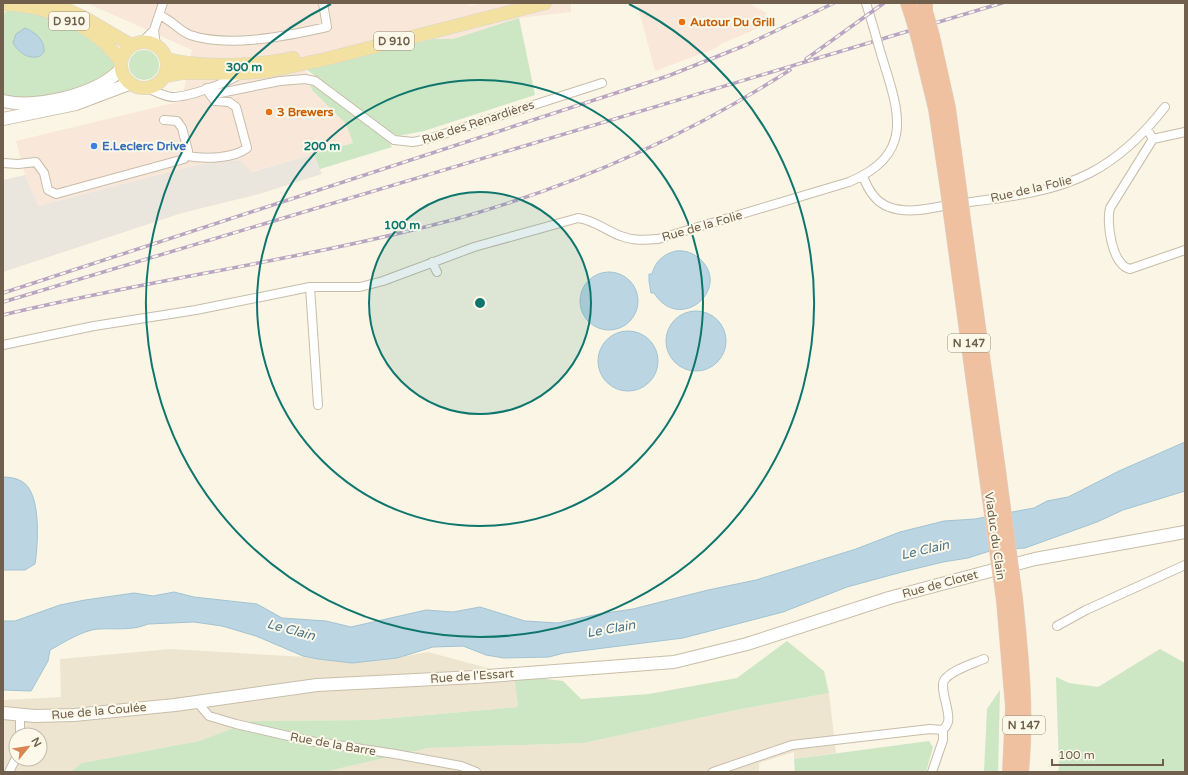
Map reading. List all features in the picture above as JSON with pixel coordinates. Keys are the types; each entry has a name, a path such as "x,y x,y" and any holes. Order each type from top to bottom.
{"highway":[{"name":"N 147","path":"908,3 922,10"},
{"name":"Viaduc du Clain","path":"922,10 936,109 957,213 1010,600"},
{"name":"N 147","path":"1010,600 1013,707 1010,772"},
{"name":"N 147","path":"1010,600 1023,704 1023,744 1020,772"}],"main road":[{"name":"D 910","path":"52,3 136,44"},
{"name":"D 910","path":"166,59 185,63 238,64 282,60 511,3"},
{"name":"D 910","path":"165,76 180,73 269,72 545,3"},
{"name":"D 910","path":"5,5 31,7 72,22 97,37 112,49 120,66"},
{"path":"3,101 34,104 48,102 102,84 113,78 120,66 124,52 136,44 150,43 156,46 166,59 167,67 165,76 158,84 149,89 138,88 130,84 120,66"},
{"path":"3,119 48,111 76,104 130,84"},
{"name":"Rue de Clotet","path":"747,644 889,598 1035,559 1185,532"},
{"name":"Rue de l'Essart","path":"197,702 317,685 648,665 674,662 747,644"},
{"name":"Rue de la Coulée","path":"3,713 20,715 74,715 197,702"}],"street":[{"path":"156,46 154,30 163,3"},
{"path":"159,15 168,19 189,35 222,40 281,36 327,27 323,3"},
{"name":"Rue de la Folie","path":"3,345 94,326 196,310 310,287 360,287 383,281 449,256 578,218 590,220 621,236 639,240 658,239 834,188 863,176 885,159 897,129 897,106 866,3"},
{"path":"136,44 154,30"},
{"name":"Rue des Renardières","path":"149,89 163,95 173,97 208,90 232,80 242,73"},
{"name":"Rue des Renardières","path":"208,90 219,94 280,81 305,79 315,81 394,140 413,142 602,83"},
{"path":"3,163 18,164 36,162 44,173 48,190 56,194 180,160 187,156 197,158 239,154 247,148 236,107 229,102 215,101 208,90"},
{"name":"Rue de la Folie","path":"863,176 871,194 876,200 899,210 917,210 1011,196 1053,186 1091,172 1113,159 1147,129 1165,107"},
{"path":"164,120 171,119 180,123 188,151 187,156"},
{"path":"1147,129 1153,139"},
{"path":"1185,132 1153,139 1110,208 1107,220 1120,265 1130,269 1185,250"},
{"path":"432,262 436,272"},
{"path":"310,287 318,405"},
{"path":"1057,626 1086,610 1185,565"},
{"path":"932,772 943,740 943,730 948,722 949,714 942,685 944,680 961,669 984,659"},
{"name":"Rue de la Barre","path":"197,702 209,716 236,724 310,742 395,754 461,766 476,772"},
{"path":"20,715 20,727"},
{"path":"714,772 792,744 930,729 943,730"}],"shaded area":[{"path":"87,3 468,3 469,6 483,3 575,3 571,4 571,12 519,18 453,39 433,39 306,69 312,90 346,124 353,143 251,172 241,161 228,160 192,166 38,206 25,175 16,141 182,101 192,50"},
{"path":"637,3 748,3 767,13 756,29 723,43 714,49 655,71"},
{"path":"314,154 322,174 259,194 182,213 3,272 3,180 25,175 38,206 192,166 228,160 241,161 252,172"},
{"path":"170,649 376,661 428,652 514,675 518,707 371,720 252,721 199,741 82,763 70,772 3,772 3,700 61,697 60,659"},
{"path":"829,693 836,753 794,759 794,752 759,763 759,772 324,772 428,748 584,743 736,710"}],"green space":[{"path":"14,8 61,22 94,40 107,51 115,65 110,76 78,89 49,97 3,97 3,13"},
{"path":"519,18 535,95 424,131 398,136 385,129 306,69 433,39 453,39"},
{"path":"144,50 155,54 159,65 155,76 144,80 133,76 129,65 133,54"},
{"path":"310,83 318,86 389,141 392,147 320,169 314,154 353,143 346,124 312,90"},
{"path":"787,641 824,671 829,693 736,710 584,743 428,748 324,772 70,772 82,763 199,741 252,721 371,720 518,707 514,675 563,681 581,699 649,694 737,678"},
{"path":"1160,649 1185,663 1185,772 1058,772 1056,677 1069,683 1098,687"},
{"path":"1000,690 998,772 984,772 987,709"},
{"path":"929,741 933,747 926,772 795,772 794,759"}],"water":[{"path":"25,28 36,34 41,40 44,52 40,56 32,57 25,55 18,50 13,43 16,34"},
{"path":"676,251 683,251 692,254 701,260 709,271 710,283 706,294 698,303 688,308 677,309 665,305 654,293 651,293 649,274 652,274 657,262 663,256"},
{"path":"603,272 615,272 630,280 638,295 638,307 630,322 615,330 603,330 588,322 580,307 580,295 588,280"},
{"path":"696,311 713,316 721,324 726,341 721,358 713,366 696,371 679,366 671,358 666,341 671,324 679,316"},
{"path":"628,331 644,336 649,340 653,345 658,361 653,377 649,382 644,386 628,391 612,386 607,382 603,377 598,361 603,345 607,340 612,336"},
{"name":"Le Clain","path":"1185,442 1185,491 1123,510 1097,522 1025,548 993,550 968,558 943,562 902,572 847,587 783,612 683,638 564,653 549,657 504,658 486,655 463,646 433,647 397,658 352,663 303,656 256,636 222,626 194,622 148,624 136,628 98,629 80,634 50,650 48,661 31,691 3,690 3,621 15,621 60,605 134,593 153,596 174,592 194,597 257,604 282,618 326,621 351,627 426,610 453,612 480,607 525,621 558,623 599,614 633,609 708,590 756,580 856,549 900,532 944,521 975,519 1034,508 1047,501 1068,497 1119,471"},
{"path":"3,477 17,479 28,487 35,507 37,519 37,544 35,564 25,570 3,570"}],"railway":[{"path":"3,293 668,76 746,45 834,3"},
{"path":"806,59 884,3"},
{"path":"3,302 1002,3"},
{"path":"3,315 116,290 343,246 456,219 500,206 586,175 628,157 711,116 790,70"}],"place":[{"name":"Autour Du Grill","path":"682,22"},
{"name":"3 Brewers","path":"269,112"},
{"name":"E.Leclerc Drive","path":"94,146"}]}
